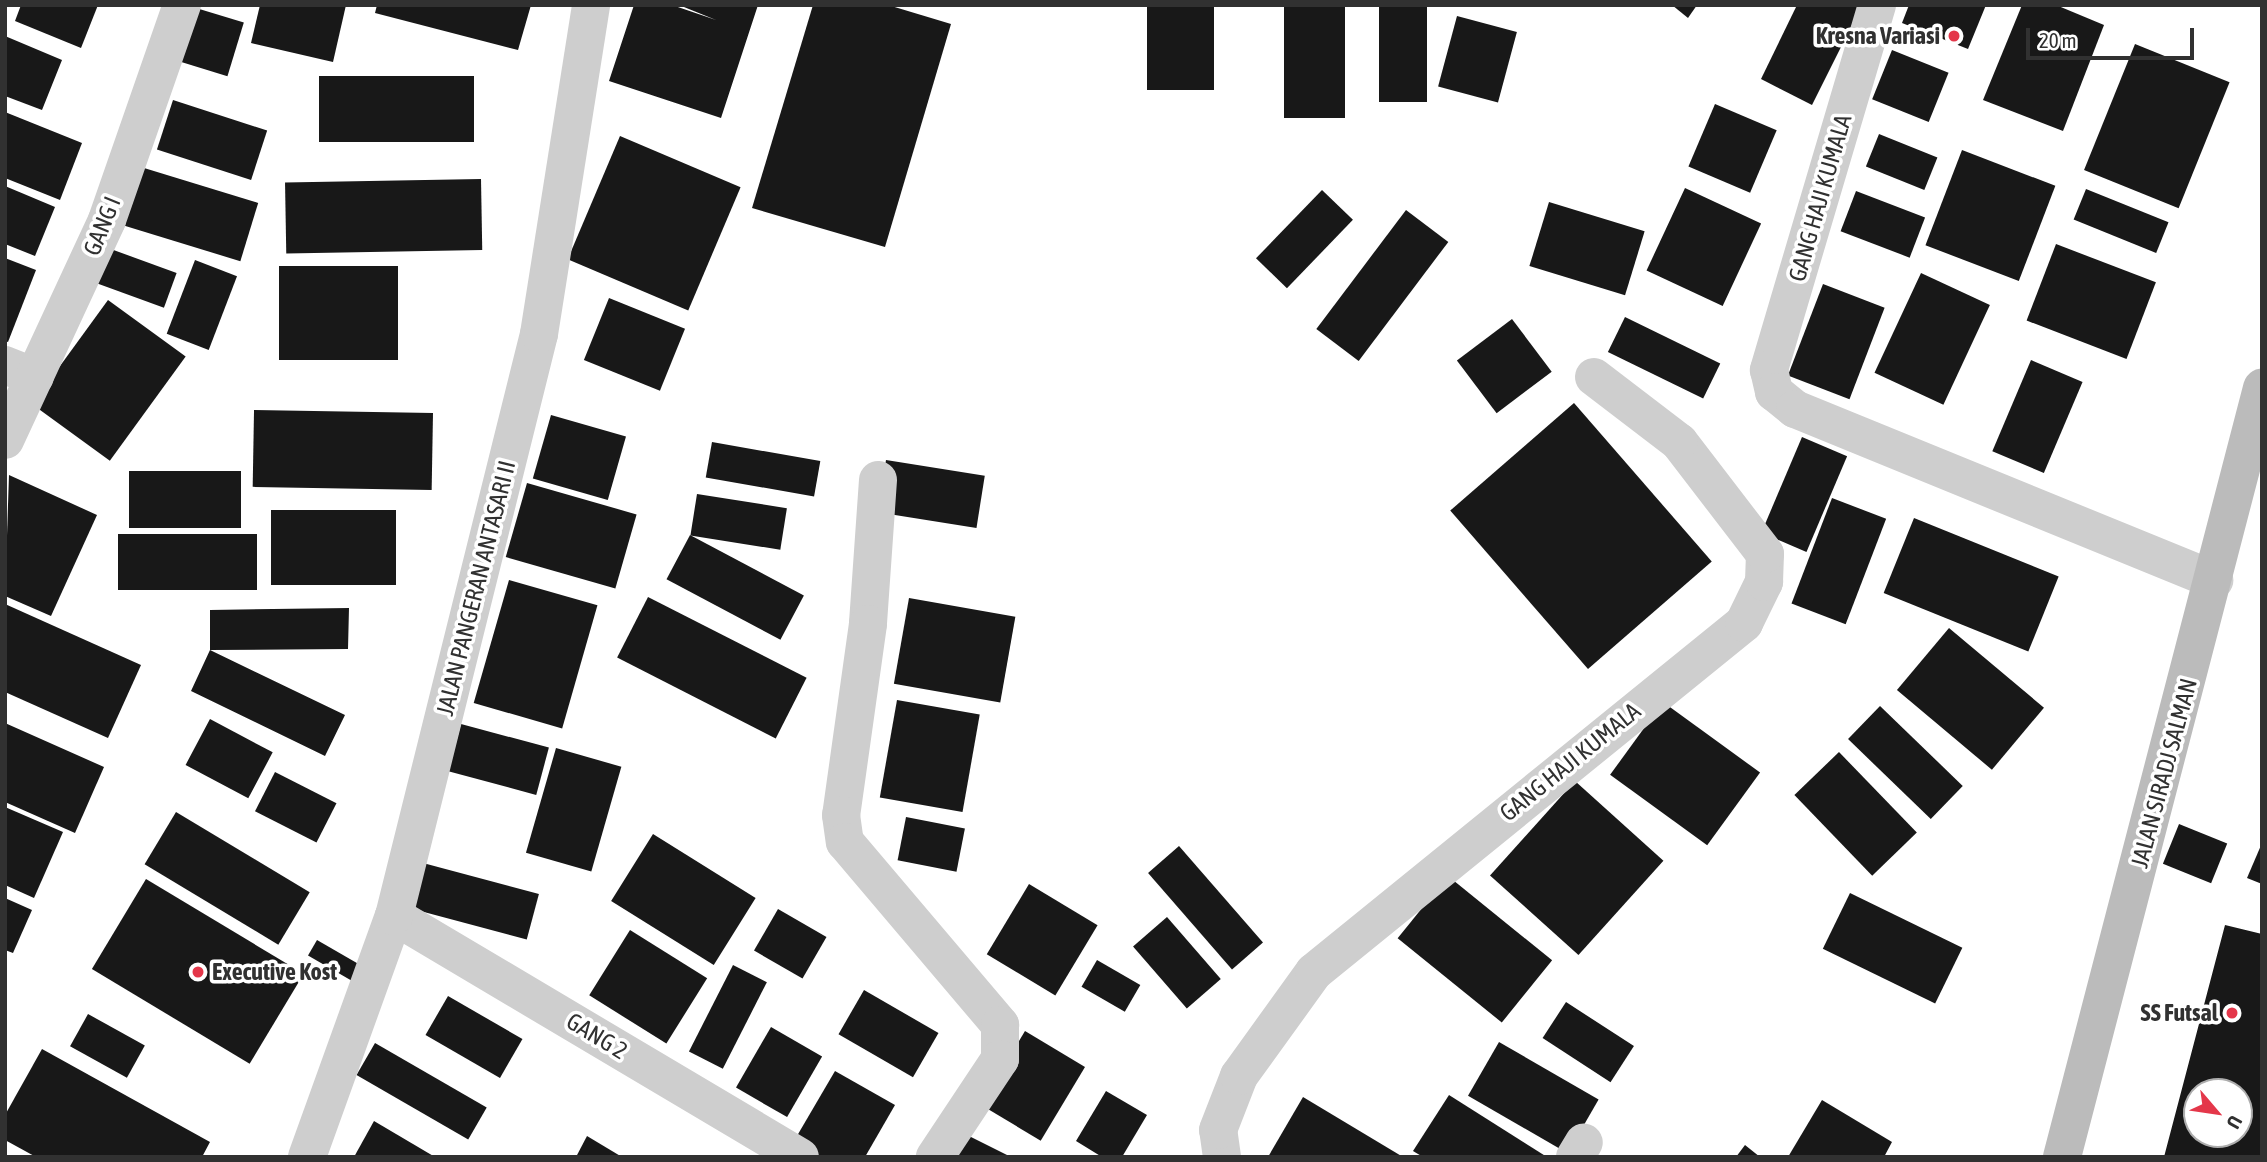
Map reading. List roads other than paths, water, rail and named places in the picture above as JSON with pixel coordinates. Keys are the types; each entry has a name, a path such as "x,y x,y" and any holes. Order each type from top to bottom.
{"street":[{"name":"GANG I","path":"5,440 20,371 107,220 181,5"},
{"name":"JALAN PANGERAN ANTASARI II","path":"307,1157 394,916 539,334 592,5"},
{"name":"GANG HAJI KUMALA","path":"1877,5 1769,370 1774,392 1795,410 2214,580"},
{"name":"GANG HAJI KUMALA","path":"1222,1157 1218,1130 1239,1076 1314,972 1744,623 1765,582 1765,554 1679,442 1594,377"},
{"name":"JALAN SIRADJ SALMAN","path":"2062,1157 2262,388"},
{"path":"878,480 868,624 841,815 845,842 1000,1025 1000,1059 936,1157"},
{"name":"GANG 2","path":"394,916 800,1157"}],"place":[{"name":"Kresna Variasi","path":"1954,36"},
{"name":"Executive Kost","path":"198,972"},
{"name":"SS Futsal","path":"2232,1013"}]}
